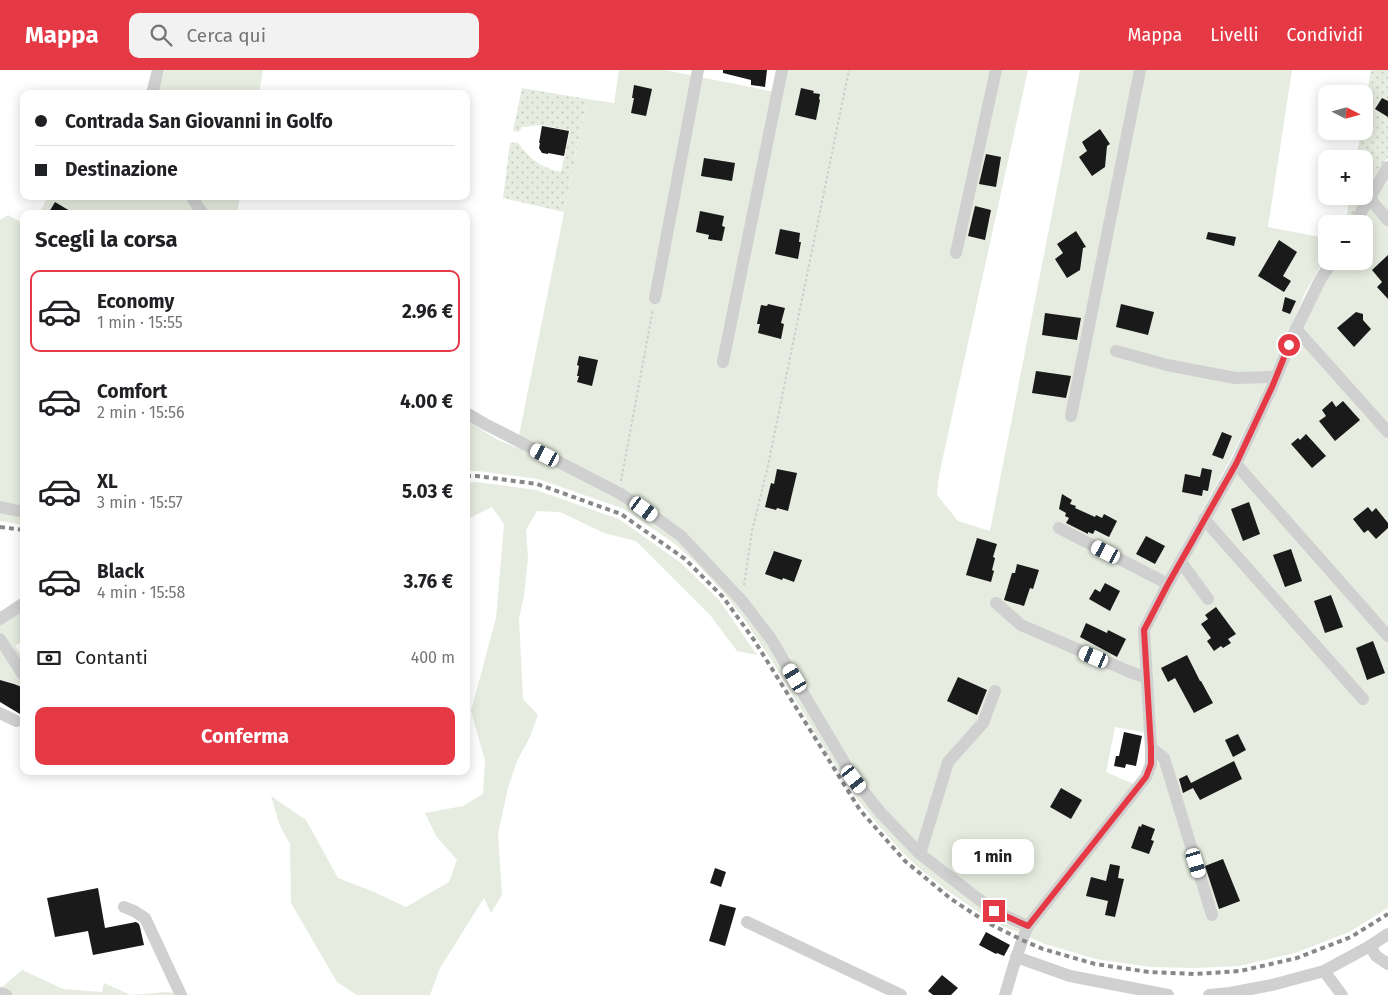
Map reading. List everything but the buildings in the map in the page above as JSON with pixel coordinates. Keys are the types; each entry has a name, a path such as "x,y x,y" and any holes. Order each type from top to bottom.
{"street":[{"path":"153,90 158,70"},
{"path":"655,298 698,70"},
{"path":"723,362 782,70"},
{"path":"956,253 996,70"},
{"path":"1071,416 1140,70"},
{"path":"1373,192 1387,171"},
{"path":"1373,203 1388,220"},
{"path":"1005,995 1016,957 1028,926 1146,777 1151,764 1151,748 1144,630 1236,464 1296,329 1326,270"},
{"path":"1296,329 1388,432"},
{"path":"1116,351 1167,365 1235,378 1276,377"},
{"path":"470,415 618,493 681,536 742,601 771,639 854,779 880,812 920,854 994,911 1028,926"},
{"path":"1236,464 1388,636"},
{"path":"0,507 20,511"},
{"path":"1204,519 1363,699"},
{"path":"1059,528 1168,584"},
{"path":"1181,562 1208,599"},
{"path":"996,603 1021,625 1147,678"},
{"path":"0,619 20,606"},
{"path":"0,639 20,670"},
{"path":"920,854 948,762 983,723 995,691"},
{"path":"0,713 16,720"},
{"path":"1151,748 1164,758 1212,915"},
{"path":"124,907 145,918 181,995"},
{"path":"747,922 902,995"},
{"path":"1209,995 1272,985 1324,971 1388,934"},
{"path":"1370,946 1376,956 1388,964"},
{"path":"1016,957 1070,976 1168,995"},
{"path":"1324,971 1342,995"},
{"path":"0,993 6,995"}],"path":[{"path":"742,601 752,531 767,470 849,70"},
{"path":"618,493 655,298"}],"shaded area":[{"path":"165,70 263,70 260,90 158,90"},
{"path":"619,70 665,70 780,93 785,70 1028,70 939,475 937,495 958,521 990,531 1080,70 1292,70 1268,227 1318,236 1318,270 1305,293 1265,388 1230,460 1142,620 1143,682 1147,733 1115,727 1106,772 1136,785 1018,932 1002,926 945,889 901,851 858,800 744,619 723,592 675,544 624,509 538,479 470,471 470,423 496,439 518,448 519,435 587,99 614,103"},
{"path":"1371,70 1388,70 1388,157 1373,182 1373,150 1358,150 1359,140 1373,140 1373,85 1369,85"},
{"path":"522,88 587,99 564,212 503,198 510,143 517,142 536,162 561,172 570,131 541,125 522,127 519,132 513,131"},
{"path":"1388,170 1388,908 1349,932 1295,953 1239,966 1195,968 1150,967 1096,959 1045,944 1026,936 1151,775 1147,630 1329,270 1373,270 1373,215 1361,215 1367,205 1373,205 1373,195"},
{"path":"46,200 188,200 194,210 41,210"},
{"path":"199,200 239,200 238,210 206,210"},
{"path":"1348,205 1359,205 1353,215 1347,215"},
{"path":"8,215 20,222 20,524 0,521 0,220"},
{"path":"470,483 536,490 619,519 681,563 719,600 757,655 737,651 710,615 636,541 604,533 560,512 537,511 526,530 528,558 524,596 519,618 523,699 538,715 530,737 517,761 508,788 498,834 502,895 491,913 484,898 440,968 430,995 357,995 337,982 291,903 290,844 280,826 271,796 306,820 338,878 406,907 449,882 457,860 436,836 425,813 463,806 483,794 485,761 471,711 496,618 504,524 492,507 470,518"},
{"path":"20,610 20,643 15,646 20,653 20,686 0,680 0,623"},
{"path":"22,970 63,989 102,992 104,983 131,995 0,995 0,989"},
{"path":"166,992 192,995 131,995"}],"railway":[{"path":"470,476 537,484 621,514 685,559 723,597 754,640 860,810 905,861 951,899 988,923 1022,940 1043,949 1095,964 1149,972 1195,974 1240,971 1297,958 1351,937 1388,914"},
{"path":"0,527 20,530"}],"route":[{"path":"994,911 1028,926 1146,777 1151,764 1151,748 1144,630 1236,464 1272,387 1289,345"}]}
